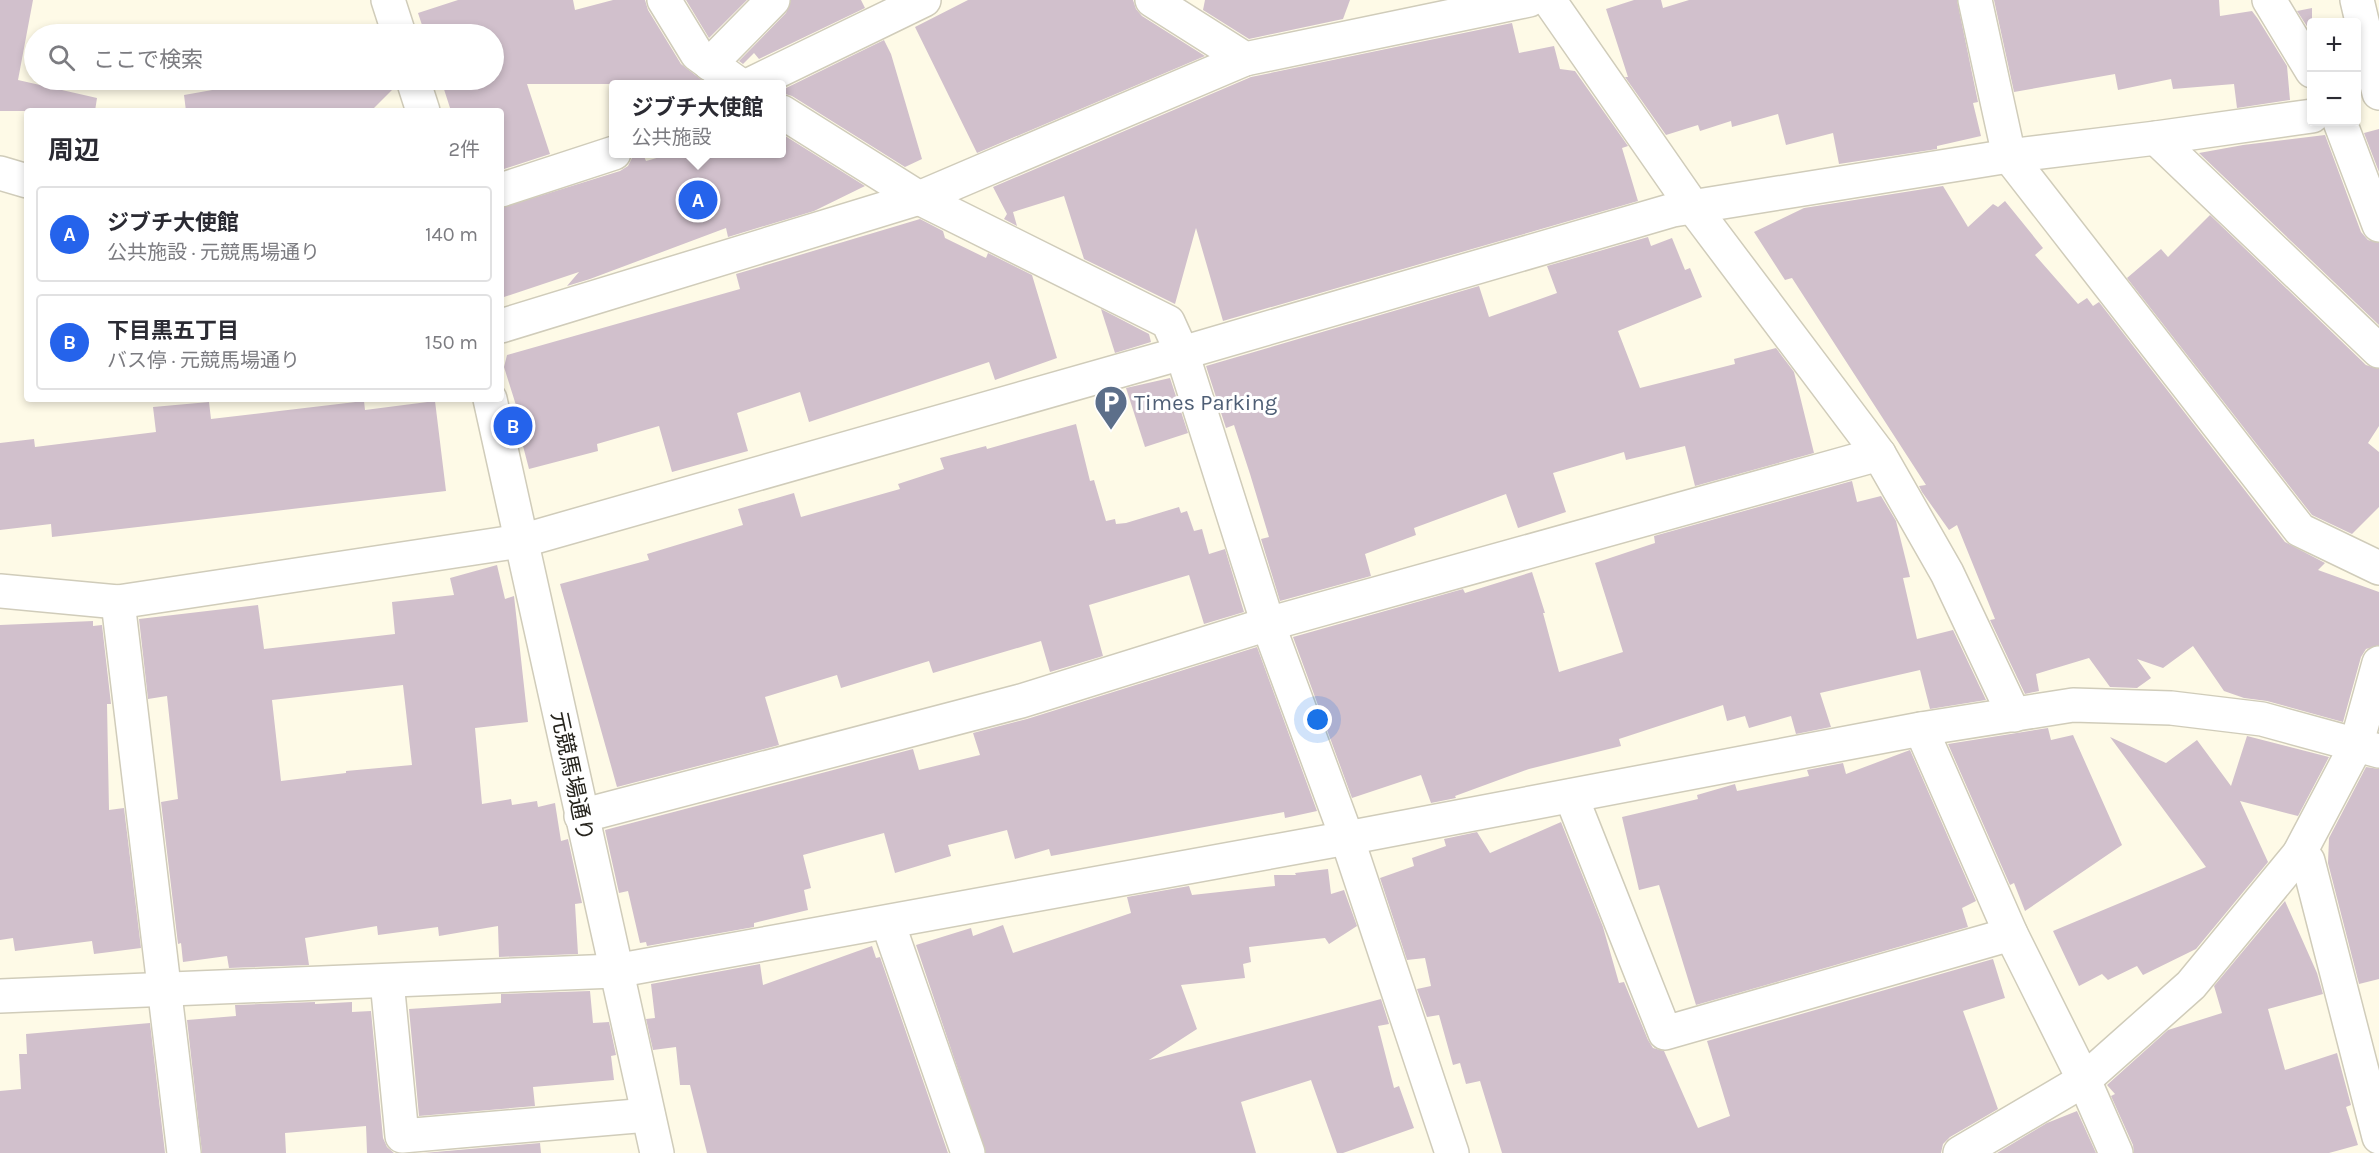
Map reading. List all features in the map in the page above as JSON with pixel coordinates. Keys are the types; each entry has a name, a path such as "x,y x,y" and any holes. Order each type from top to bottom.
{"street":[{"path":"388,0 396,24"},
{"path":"664,0 697,54 734,80"},
{"path":"710,64 773,0"},
{"path":"757,80 924,0"},
{"path":"1152,0 1245,59"},
{"path":"504,325 919,198 1245,59 1529,0"},
{"path":"1549,0 1693,207 1880,454 1947,573 2014,715"},
{"path":"1975,0 2009,156 2301,530 2379,568"},
{"path":"2269,0 2307,63"},
{"path":"2357,0 2379,93"},
{"path":"416,90 422,108"},
{"path":"2361,106 2379,102"},
{"path":"786,115 919,198 1168,322 1182,353 1268,624 1347,838 1452,1153"},
{"path":"0,591 118,602 521,541 1182,353 1673,210 2009,156 2307,117"},
{"path":"2342,126 2379,225"},
{"path":"2156,138 2379,351"},
{"path":"504,189 609,155"},
{"path":"0,174 24,180"},
{"name":"元競馬場通り","path":"491,402 657,1153"},
{"path":"581,816 1021,701 1268,624 1880,454"},
{"path":"118,602 184,1153"},
{"path":"1960,1153 2084,1080 2191,985 2299,854 2367,749 2379,663"},
{"path":"0,996 615,971 1347,838 1921,729 2073,705 2171,708 2262,719 2367,749"},
{"path":"1921,729 2011,934 2084,1080 2116,1153"},
{"path":"1571,795 1665,1033 2011,934"},
{"path":"2299,854 2308,861 2379,1137"},
{"path":"888,923 968,1153"},
{"path":"387,981 402,1136 648,1115"}],"building":[{"path":"0,0 33,0 28,24 24,24 24,48 18,80 24,81 24,90 62,90 97,98 95,108 24,108 24,111 0,111"},
{"path":"458,0 573,0 575,10 613,0 645,0 648,10 681,64 702,80 609,80 609,84 527,84 550,154 504,169 504,108 450,108 444,90 504,90 504,24 422,24 418,13"},
{"path":"686,0 747,0 709,38"},
{"path":"791,0 861,0 865,8 759,59 754,53 743,64 739,61 786,13"},
{"path":"968,0 1133,0 1142,16 1205,56 977,153 915,27"},
{"path":"1205,0 1350,0 1343,19 1249,39 1203,10"},
{"path":"1634,0 1661,0 1663,8 1689,0 1957,0 1978,102 1973,103 1981,136 1937,146 1937,149 1839,164 1833,133 1786,145 1778,114 1732,127 1731,121 1700,131 1698,125 1666,135 1625,77 1628,77 1606,9"},
{"path":"1994,0 2219,0 2220,16 2252,11 2287,66 2290,100 2237,108 2234,84 2173,89 2171,79 2118,90 2115,74 2014,92"},
{"path":"2312,8 2312,18 2307,18 2307,26 2297,11"},
{"path":"1512,23 1519,53 1554,46 1560,69 1575,71 1628,146 1622,148 1638,201 1223,321 1196,228 1175,304 1084,259 1064,196 1013,212 1017,226 1004,219 1007,214 993,187 1251,77"},
{"path":"884,40 891,54 922,159 905,167 786,94 786,88"},
{"path":"212,90 392,90 374,108 186,108 184,95"},
{"path":"2379,129 2379,172 2364,133"},
{"path":"2325,135 2361,232 2368,240 2379,243 2379,325 2199,153"},
{"path":"786,137 865,186 814,211 728,237 726,228 590,279 567,286 579,272 504,297 504,207 620,171 628,166 632,158 645,158 646,161 656,158 786,158"},
{"path":"1943,186 1968,227 1993,204 1998,207 2005,201 2043,248 2035,255 2078,304 2087,298 2093,306 2099,302 2285,542 2325,563 2318,570 2379,592 2379,645 2366,649 2361,657 2343,722 2224,691 2193,646 2163,668 2137,659 2151,678 2137,688 2110,687 2089,658 2036,674 2039,691 2025,694 1990,620 1995,619 1957,525 1949,530 1922,492 1919,486 1926,485 1792,278 1785,280 1754,232 1804,208"},
{"path":"2210,215 2366,365 2379,369 2379,426 2368,443 2379,452 2379,507 2352,534 2312,515 2127,278 2161,249 2168,257"},
{"path":"920,219 943,231 945,238 986,258 988,253 1032,275 1057,358 995,380 989,362 809,422 800,392 737,413 748,451 672,472 659,426 597,444 598,451 529,469 516,419 520,418 504,367 507,355 740,289 736,274"},
{"path":"1648,237 1651,246 1672,238 1685,270 1690,268 1702,297 1618,331 1640,388 1735,364 1734,359 1776,348 1794,372 1814,453 1695,486 1685,446 1626,460 1624,452 1553,473 1566,512 1518,528 1506,494 1414,528 1416,535 1365,554 1371,576 1280,601 1261,539 1269,537 1250,474 1234,425 1226,428 1206,366 1479,286 1489,317 1557,293 1547,266"},
{"path":"1101,309 1149,334 1151,342 1115,353"},
{"path":"1170,378 1188,433 1145,447 1126,388"},
{"path":"209,402 211,419 356,402 364,402 365,410 435,402 446,491 52,537 51,524 0,530 0,443 34,439 35,447 156,432 153,407"},
{"path":"1076,424 1090,481 1094,480 1106,521 1115,519 1116,524 1126,523 1179,507 1181,513 1187,511 1194,531 1202,529 1209,554 1225,549 1244,612 1204,624 1189,575 1089,605 1103,656 1050,672 1041,641 933,673 929,661 841,688 837,675 765,697 779,745 617,787 560,584 649,560 647,554 743,525 738,509 794,493 801,517 900,489 898,484 944,469 940,458 986,446 987,449"},
{"path":"1852,481 1857,502 1881,496 1896,521 1910,577 1903,578 1917,639 1953,630 1986,700 1930,709 1920,670 1820,693 1831,727 1796,734 1791,716 1749,728 1745,716 1727,721 1723,705 1619,739 1621,746 1529,769 1455,796 1456,798 1431,803 1421,775 1352,798 1293,637 1463,589 1465,593 1532,572 1545,613 1543,613 1559,672 1623,652 1595,563 1655,543 1654,536"},
{"path":"497,565 505,599 514,596 528,722 475,728 482,804 511,799 512,805 537,801 538,807 555,803 561,841 568,839 582,903 575,904 578,954 499,957 498,926 439,936 438,927 378,935 377,926 305,938 309,965 229,968 227,956 183,962 181,943 178,944 161,802 178,799 167,696 148,699 139,619 258,605 264,649 395,634 392,602 454,595 450,578","holes":["403,685 412,765 346,771 346,773 281,781 272,700"]},
{"path":"93,621 93,626 102,625 111,704 107,704 109,810 124,808 141,948 94,954 92,941 15,951 13,938 0,940 0,625"},
{"path":"1257,647 1317,811 1285,818 1284,812 1051,856 1049,849 1015,859 1007,830 948,845 951,856 895,873 884,833 803,855 811,888 804,890 808,910 754,923 754,927 647,946 646,942 640,943 628,891 619,893 605,830 913,749 919,770 980,755 973,733 1027,719"},
{"path":"2048,728 2051,740 2073,735 2122,845 2025,911 2014,883 2010,885 1948,744"},
{"path":"2247,736 2329,757 2298,816 2240,801 2268,862 2196,949 2143,975 2137,966 2108,980 2102,974 2079,986 2053,931 2206,867 2110,737 2166,763 2197,740 2231,786"},
{"path":"1910,750 1976,901 1962,908 1968,927 1696,1005 1659,885 1639,890 1622,817 1698,799 1697,795 1735,784 1737,791 1809,776 1807,770 1843,763 1846,774"},
{"path":"2366,767 2379,769 2379,979 2359,984 2328,863 2329,838"},
{"path":"1561,822 1603,927 1619,983 1624,982 1653,1048 1664,1051 1698,1128 1730,1116 1707,1041 1993,959 2005,998 1963,1011 1998,1109 1950,1137 1943,1144 1941,1153 1502,1153 1480,1081 1466,1084 1460,1063 1453,1065 1439,1015 1427,1017 1417,989 1431,986 1425,958 1407,960 1380,878 1414,866 1412,858 1446,846 1444,839 1477,832 1490,853"},
{"path":"1328,869 1331,894 1344,890 1357,926 1329,944 1325,938 1249,947 1251,962 1243,964 1245,978 1181,985 1197,1029 1149,1060 1381,999 1389,1024 1378,1026 1394,1088 1399,1086 1414,1128 1343,1153 1337,1153 1311,1080 1241,1102 1256,1153 986,1153 916,945 971,928 973,936 1003,925 1013,953 1131,913 1127,897 1189,886 1192,895 1275,886 1274,875 1296,875 1295,873"},
{"path":"2285,901 2317,973 2323,994 2268,1009 2285,1070 2337,1053 2351,1105 2346,1107 2358,1145 2329,1153 2134,1153 2133,1145 2111,1096 2115,1094 2107,1085 2168,1030 2222,1013 2214,986"},
{"path":"872,946 876,958 880,957 948,1153 707,1153 690,1085 680,1085 676,1047 653,1050 646,1019 655,1018 651,984 760,964 763,985"},
{"path":"590,991 593,1023 609,1022 616,1055 611,1056 614,1080 533,1087 535,1106 419,1116 409,1009 501,1003 501,994"},
{"path":"315,1002 315,1004 352,1002 352,1012 371,1011 383,1138 387,1147 394,1153 367,1153 366,1126 285,1133 286,1153 202,1153 187,1020 236,1016 235,1005"},
{"path":"150,1023 165,1153 0,1153 0,1091 21,1089 19,1054 27,1054 26,1034"},
{"path":"2077,1111 2096,1153 1997,1153 2047,1123"},
{"path":"540,1143 541,1153 423,1153"}],"place":[{"name":"ジブチ大使館","path":"698,200"},
{"name":"下目黒五丁目","path":"513,426"},
{"name":"Times Parking","path":"1111,431"}]}
